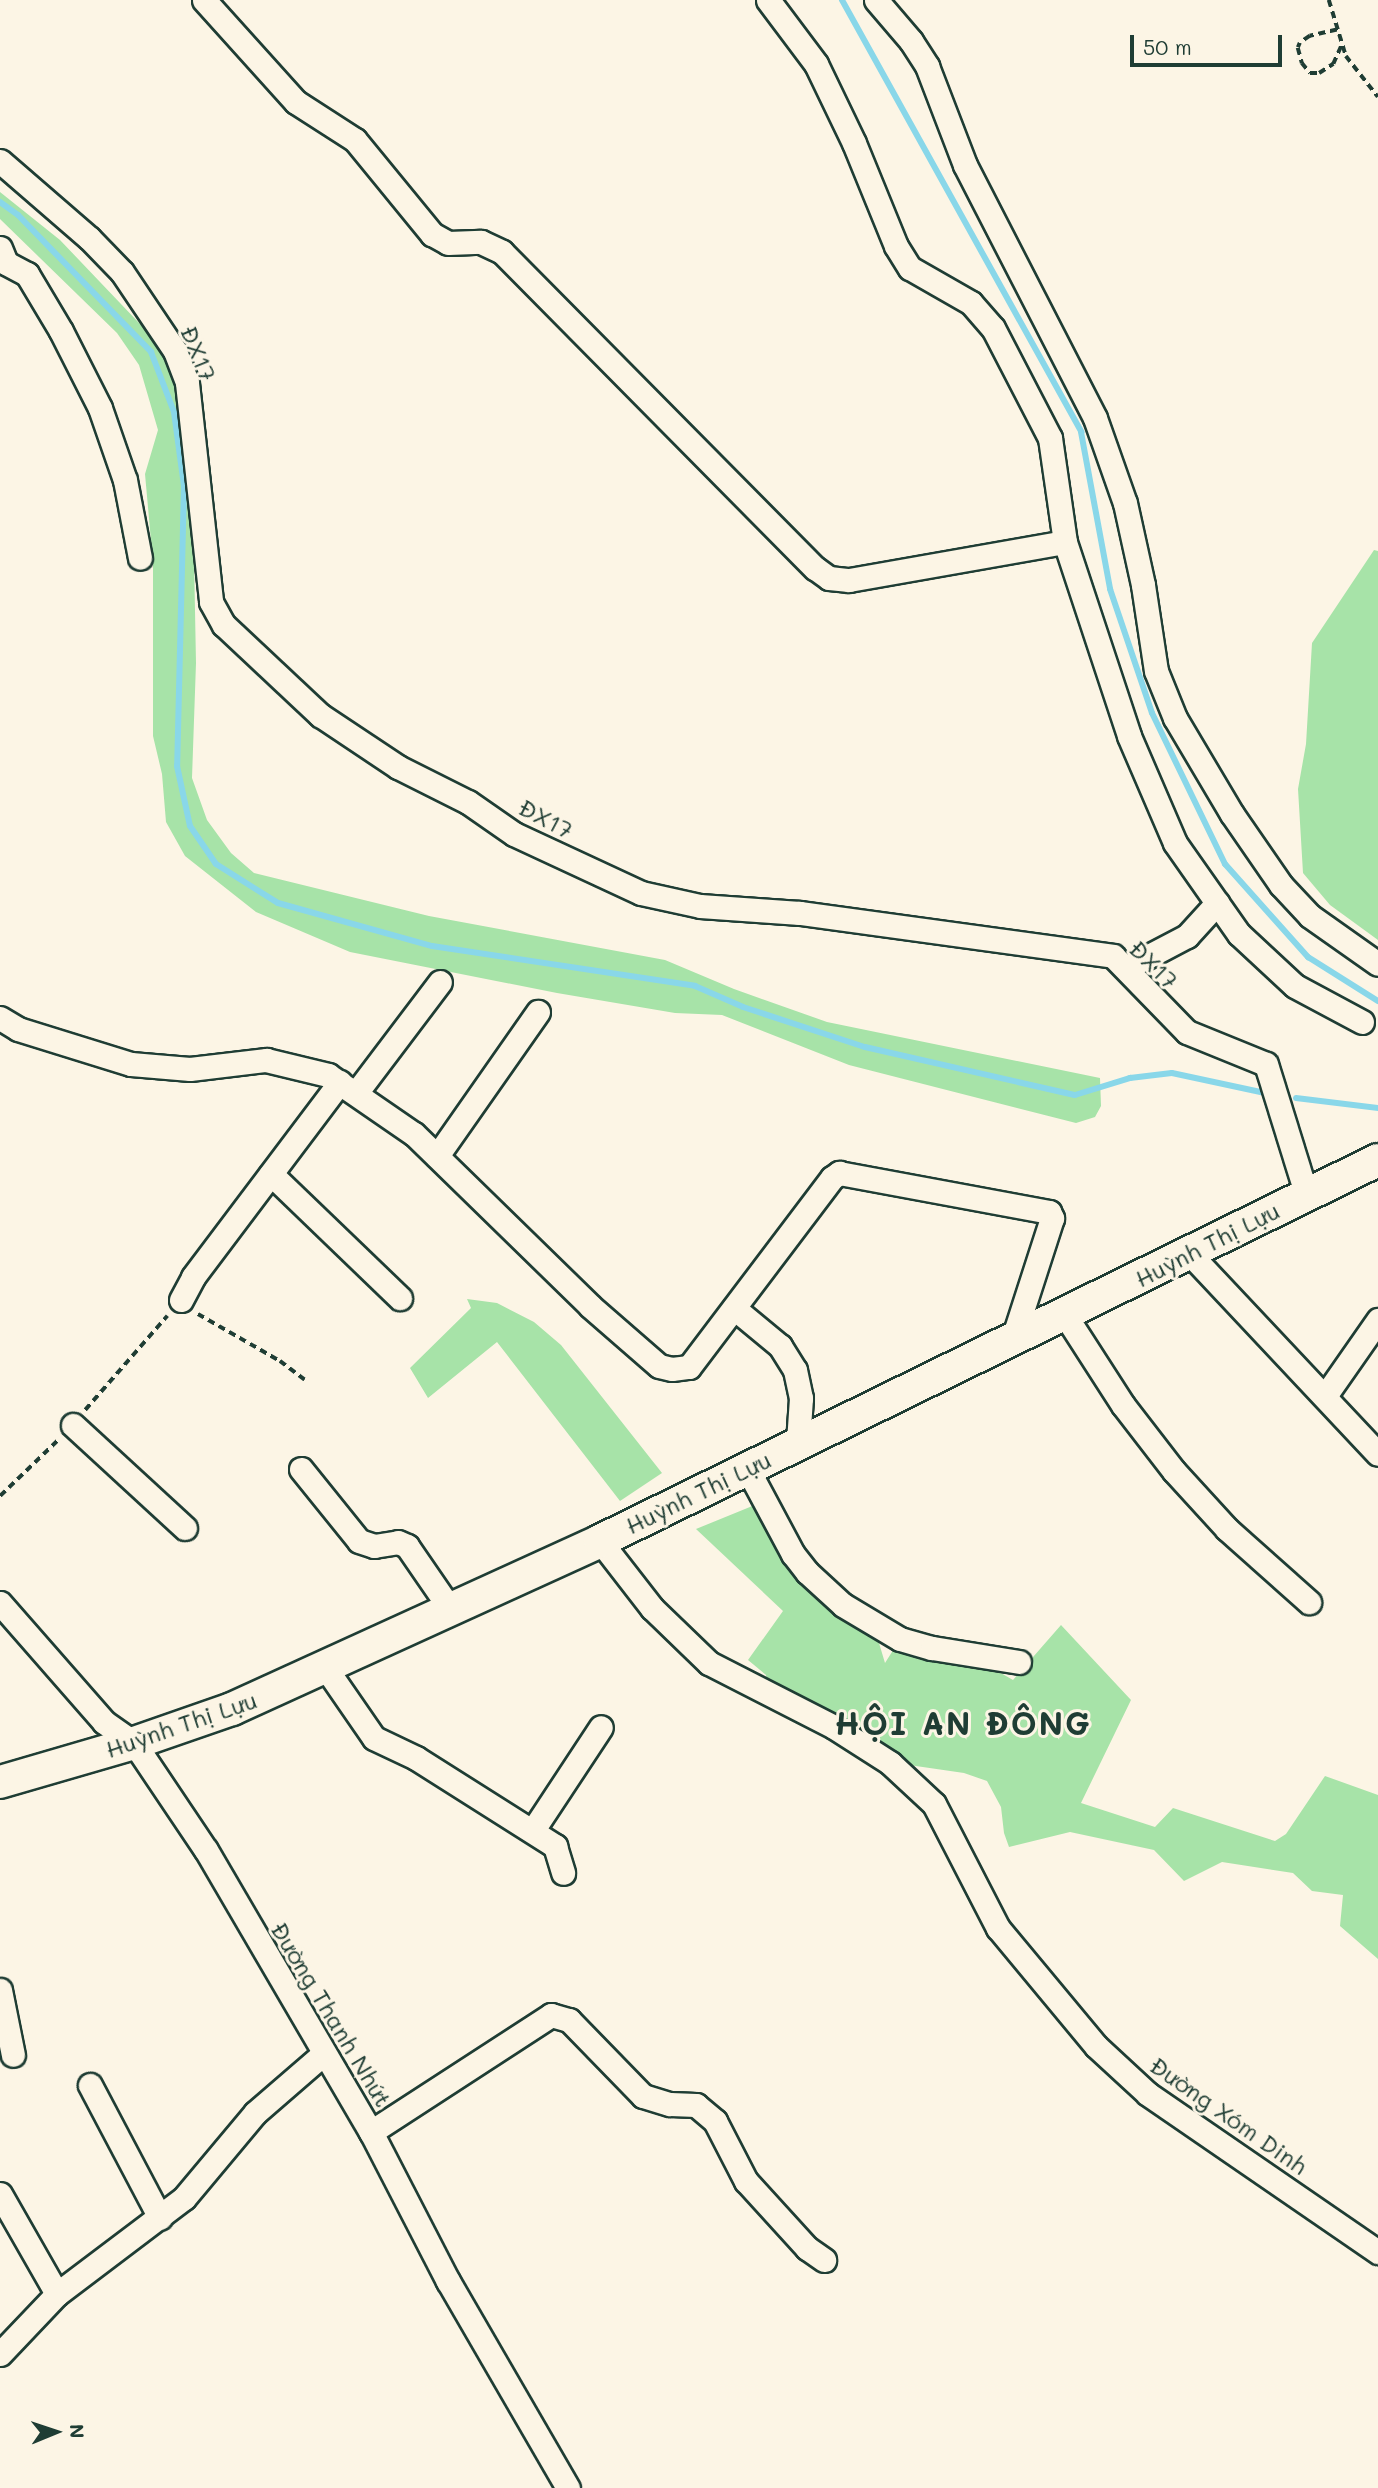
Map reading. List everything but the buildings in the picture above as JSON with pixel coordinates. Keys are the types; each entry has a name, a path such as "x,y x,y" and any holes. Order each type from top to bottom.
{"street":[{"path":"204,0 296,102 355,140 432,234 448,243 481,242 502,252 815,568 829,578 849,580 1065,542"},
{"path":"768,0 816,64 854,144 896,246 910,268 971,303 993,328 1050,438 1065,542 1129,736 1175,843 1238,934 1295,986 1362,1022"},
{"path":"876,0 911,41 927,66 965,165 1095,418 1125,503 1143,585 1156,671 1175,718 1232,814 1281,885 1310,916 1378,964"},
{"name":"ĐX17","path":"0,161 89,238 122,272 175,351 187,383 211,602 224,625 256,658 331,723 398,767 468,802 514,834 641,892 700,906 800,913 1102,952 1113,956 1187,1032 1264,1062 1272,1077 1306,1193"},
{"path":"0,248 6,262 27,274 61,331 100,408 125,480 140,558"},
{"path":"1126,968 1187,936 1217,902"},
{"path":"181,1300 193,1278 271,1174 440,982"},
{"path":"437,1156 538,1012"},
{"path":"0,1018 18,1029 131,1064 190,1069 266,1060 328,1074 414,1134 590,1306 659,1366 672,1369 689,1367 832,1178 839,1173 1049,1212 1052,1218 1012,1342"},
{"name":"Huỳnh Thị Lựu","path":"0,1782 215,1716 325,1667 600,1541 798,1442 1012,1342 1306,1193 1378,1160"},
{"path":"271,1174 400,1298"},
{"path":"1190,1254 1378,1454"},
{"path":"734,1308 780,1346 795,1370 801,1398 798,1442"},
{"path":"1065,1315 1131,1416 1174,1471 1227,1529 1309,1602"},
{"path":"1325,1396 1378,1320"},
{"path":"73,1425 185,1528"},
{"path":"747,1468 793,1554 807,1572 843,1605 900,1639 932,1648 1019,1662"},
{"path":"301,1469 359,1541 374,1546 398,1542 407,1546 451,1610"},
{"name":"Đường Xóm Dinh","path":"600,1541 652,1608 709,1663 834,1727 890,1763 934,1804 998,1928 1096,2046 1148,2094 1378,2252"},
{"name":"Đường Thanh Nhứt","path":"0,1603 104,1722 134,1743 206,1850 371,2132 448,2281 568,2488"},
{"path":"325,1667 374,1738 416,1758 533,1830 555,1846 563,1873"},
{"path":"533,1830 601,1727"},
{"path":"0,1990 13,2055"},
{"path":"371,2132 551,2015 569,2020 643,2096 670,2104 696,2105 715,2121 746,2181 807,2248 824,2260"},
{"path":"0,2354 57,2294 113,2249 184,2198 255,2113 323,2054"},
{"path":"90,2085 159,2218"},
{"path":"0,2194 57,2294"}],"path":[{"path":"1329,0 1346,56 1378,97"},
{"path":"1337,30 1310,36 1300,43 1298,48 1302,63 1310,73 1319,73 1333,64 1342,44"},
{"path":"0,1496 73,1425 181,1300 204,1319 280,1361 305,1380"}],"green space":[{"path":"0,192 60,240 161,346 181,391 192,452 196,663 192,778 207,820 231,853 254,873 429,916 665,960 734,989 827,1022 1100,1078 1101,1106 1095,1117 1076,1123 849,1065 722,1015 675,1013 557,993 350,952 256,912 185,856 166,822 162,774 153,736 153,563 145,474 158,430 139,365 117,333 0,219"},
{"path":"1374,550 1378,551 1378,940 1330,905 1303,873 1298,789 1306,744 1312,643"},
{"path":"467,1299 497,1303 534,1322 561,1345 662,1473 620,1501 497,1342 428,1398 410,1368 471,1308"},
{"path":"767,1500 833,1600 876,1633 885,1663 897,1644 950,1644 1013,1680 1061,1625 1131,1700 1081,1803 1155,1827 1173,1808 1275,1841 1286,1834 1325,1776 1378,1795 1378,1959 1340,1926 1343,1895 1312,1891 1293,1873 1222,1862 1184,1881 1154,1850 1070,1832 1009,1847 1004,1833 1001,1807 987,1781 964,1773 909,1765 811,1708 768,1690 766,1675 748,1660 783,1611 696,1529"}],"waterway":[{"path":"842,0 1081,432 1110,589 1152,713 1225,864 1308,957 1378,1001"},
{"path":"0,202 18,215 151,352 174,412 184,486 177,766 190,826 216,864 278,903 432,946 695,986 743,1007 865,1047 1075,1095 1130,1078 1172,1073 1270,1094"},
{"path":"1296,1098 1378,1108"}],"district":[{"name":"HỘI AN ĐÔNG","path":"963,1722"}]}
